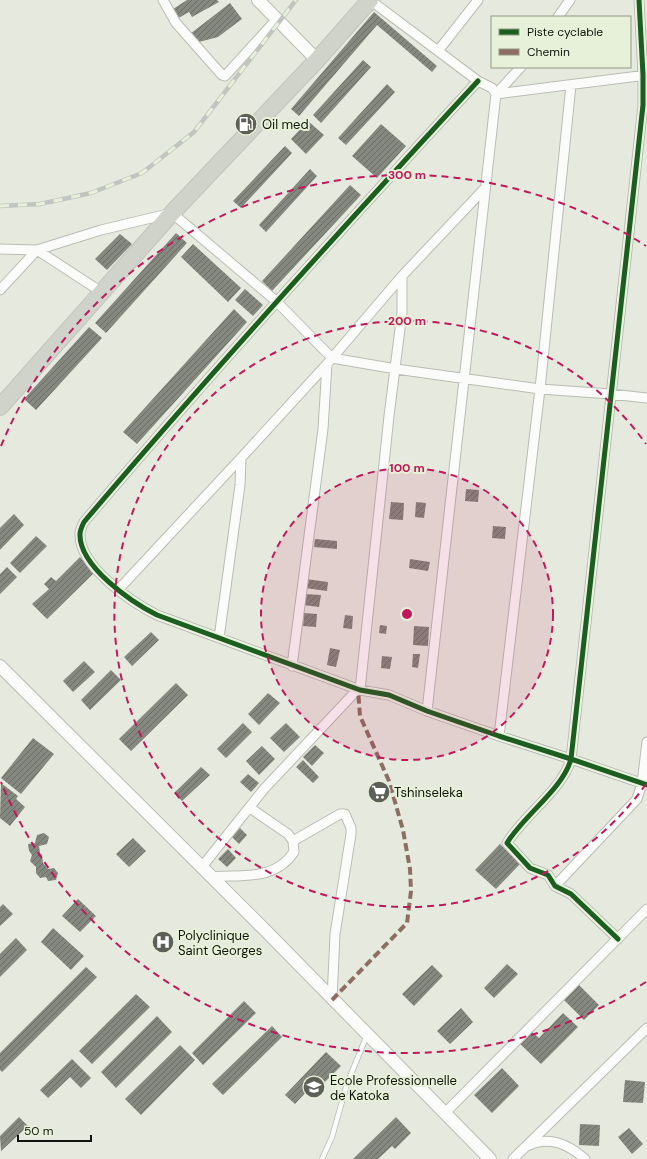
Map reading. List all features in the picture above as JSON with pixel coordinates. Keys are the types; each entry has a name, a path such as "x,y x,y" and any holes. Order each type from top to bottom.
{"highway":[{"path":"0,407 103,293 172,213 317,60 370,0"}],"street":[{"path":"163,0 176,23 222,75 225,76 276,20"},
{"path":"258,0 317,60"},
{"path":"370,0 478,81 492,88 496,94"},
{"path":"438,51 478,0"},
{"path":"559,16 570,0"},
{"path":"618,939 571,894 555,886 548,875 530,868 507,843 522,823 565,776 571,759 643,105 645,75 639,0"},
{"path":"427,712 496,94 520,68"},
{"path":"496,94 645,75"},
{"path":"478,81 276,301 84,522 80,532 81,543 88,558 118,590 138,605 157,615 359,690 389,695 427,712 645,784"},
{"path":"499,736 540,389 571,85"},
{"path":"118,590 329,361 402,276 485,188"},
{"path":"0,249 37,250 101,230 172,213 276,301 329,361 540,389 647,398"},
{"path":"0,290 37,250"},
{"path":"37,250 103,293"},
{"path":"201,868 281,770 359,690 389,416 402,313 402,276"},
{"path":"292,666 323,429 329,361"},
{"path":"219,638 240,485 241,458"},
{"path":"0,666 145,809 201,868 275,940 367,1036 490,1159"},
{"path":"555,886 637,799 645,784 647,742"},
{"path":"210,877 250,876 275,869 289,859 294,852 293,841 288,834 250,808"},
{"path":"293,841 340,814 345,814 349,818 351,834 335,934 332,1000"},
{"path":"445,1113 647,909"},
{"path":"512,1159 647,1028"},
{"path":"522,1149 536,1142 552,1141 563,1144 585,1159"}],"lane":[{"path":"322,1159 332,1137 345,1089 367,1036"}],"building":[{"path":"187,0 217,0 219,2 192,17 189,12 175,20 170,11"},
{"path":"230,3 242,19 218,37 195,43 190,34"},
{"path":"374,12 437,66 432,72 377,25 299,116 291,109"},
{"path":"363,60 371,67 321,123 313,115"},
{"path":"387,84 395,92 346,145 338,138"},
{"path":"308,121 324,135 306,154 291,139"},
{"path":"381,124 406,146 377,178 352,156"},
{"path":"285,146 292,153 241,208 233,201"},
{"path":"310,169 317,176 266,232 259,225"},
{"path":"350,185 361,195 272,291 262,281"},
{"path":"176,233 187,243 106,333 95,323"},
{"path":"120,234 132,244 107,270 95,259"},
{"path":"193,244 241,288 228,302 181,257"},
{"path":"245,289 263,305 253,316 235,300"},
{"path":"234,309 247,322 137,444 123,432"},
{"path":"89,327 102,338 36,410 24,399"},
{"path":"466,489 479,490 478,502 465,501"},
{"path":"391,502 404,503 403,520 389,519"},
{"path":"416,502 426,503 424,518 415,517"},
{"path":"14,514 24,525 0,550 0,528"},
{"path":"493,526 506,527 505,539 492,538"},
{"path":"36,536 47,546 20,573 10,563"},
{"path":"315,539 337,541 337,549 314,547"},
{"path":"80,557 95,572 47,619 32,604 49,589 44,584 51,577 56,581"},
{"path":"410,559 430,562 428,571 409,568"},
{"path":"7,567 17,577 0,594 0,574"},
{"path":"306,579 328,582 327,591 305,588"},
{"path":"304,594 321,595 319,607 303,605"},
{"path":"304,613 317,614 316,627 303,626"},
{"path":"345,615 353,616 352,629 343,628"},
{"path":"380,625 387,626 386,634 379,633"},
{"path":"414,626 429,627 428,646 413,645"},
{"path":"151,632 159,640 132,666 124,657"},
{"path":"330,648 340,650 336,667 327,665"},
{"path":"413,654 420,654 418,668 412,667"},
{"path":"382,656 392,657 390,669 381,668"},
{"path":"84,661 95,672 73,692 63,681"},
{"path":"111,670 121,680 90,710 81,700"},
{"path":"176,683 188,695 131,751 119,739"},
{"path":"268,693 280,703 259,725 248,714"},
{"path":"243,723 252,732 226,758 217,749"},
{"path":"286,723 300,737 284,752 270,738"},
{"path":"33,738 54,754 21,794 1,778"},
{"path":"315,745 324,753 312,766 303,757"},
{"path":"262,746 275,759 259,775 246,761"},
{"path":"303,760 319,777 313,783 296,767"},
{"path":"201,767 210,775 182,801 174,793"},
{"path":"248,774 259,783 251,792 240,782"},
{"path":"1,783 18,796 16,799 25,807 10,826 0,818"},
{"path":"240,828 247,835 239,844 232,837"},
{"path":"44,833 49,837 47,844 39,846 40,853 42,855 43,863 48,869 54,868 58,873 56,880 48,881 46,877 40,878 36,873 36,867 30,861 32,855 29,851 28,844 35,843 37,835"},
{"path":"133,838 146,851 129,867 116,854"},
{"path":"500,844 520,864 496,889 475,870"},
{"path":"228,849 236,858 227,867 218,859"},
{"path":"78,899 96,916 80,932 62,916"},
{"path":"3,904 13,914 0,926 0,907"},
{"path":"53,928 84,956 71,970 41,942"},
{"path":"16,938 27,950 0,977 0,954"},
{"path":"507,964 518,974 494,998 484,988"},
{"path":"432,965 443,976 414,1006 402,994"},
{"path":"86,967 97,977 2,1072 0,1070 0,1053"},
{"path":"579,985 599,1005 584,1020 564,1000"},
{"path":"136,994 150,1007 92,1064 79,1051"},
{"path":"244,1001 256,1013 203,1065 192,1053"},
{"path":"461,1008 473,1022 450,1044 437,1031"},
{"path":"563,1013 578,1027 541,1064 518,1042 530,1030 539,1038"},
{"path":"157,1016 172,1032 116,1088 101,1072"},
{"path":"272,1026 282,1037 223,1095 212,1084"},
{"path":"180,1045 195,1060 141,1115 125,1099"},
{"path":"326,1052 341,1066 325,1082 320,1077 295,1104 285,1095"},
{"path":"72,1059 91,1078 81,1088 70,1077 48,1098 40,1090"},
{"path":"502,1068 519,1086 492,1113 474,1095"},
{"path":"625,1080 645,1082 643,1103 623,1102"},
{"path":"19,1117 28,1126 1,1151 0,1136"},
{"path":"396,1117 411,1133 395,1149 392,1146 378,1159 353,1159"},
{"path":"580,1124 600,1125 599,1146 579,1145"},
{"path":"629,1128 643,1144 632,1154 618,1137"}],"railway":[{"path":"0,206 40,204 91,193 142,173 194,132 296,0"}],"marked path":[{"path":"332,1000 407,923 411,891 410,869 403,830 389,781 360,716 358,689"}],"cycle path":[{"path":"618,939 571,894 555,886 548,875 530,868 507,843 523,822 560,781 567,770 571,759 643,105 639,0"},
{"path":"478,81 278,300 180,410 84,522 80,532 82,546 88,558 108,582 134,601 157,615 360,690 389,695 427,711 647,785"}],"place":[{"name":"Oil med","path":"246,124"},
{"name":"Tshinseleka","path":"379,792"},
{"name":"Polyclinique Saint Georges","path":"163,942"},
{"name":"Ecole Professionnelle de Katoka","path":"314,1087"}]}
